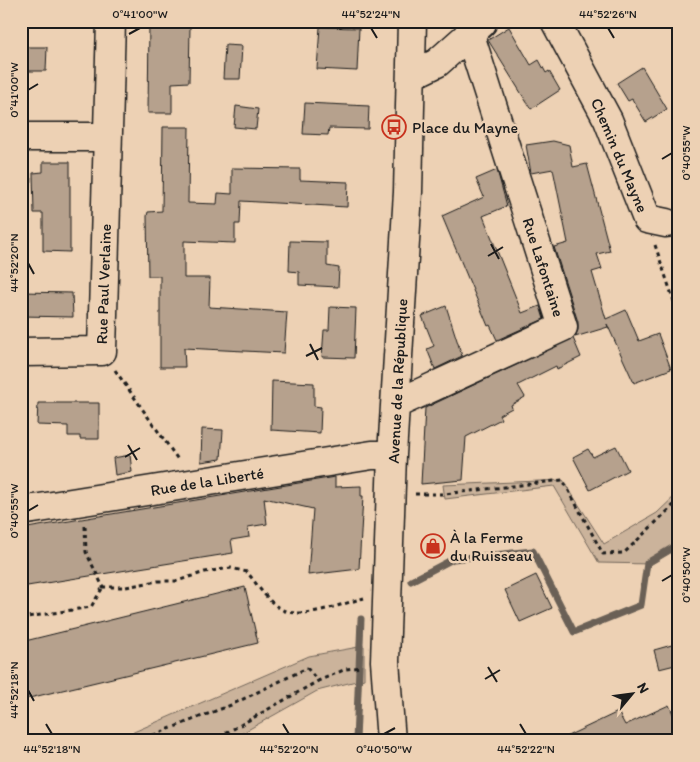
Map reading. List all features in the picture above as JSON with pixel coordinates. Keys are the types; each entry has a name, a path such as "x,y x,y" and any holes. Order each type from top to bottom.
{"street":[{"name":"Rue Paul Verlaine","path":"21,352 102,351 111,21"},
{"name":"Avenue de la République","path":"391,741 385,661 392,455 408,192 412,21"},
{"name":"Chemin du Mayne","path":"555,21 608,120 656,221"},
{"path":"412,75 437,63 476,27"},
{"name":"Rue Lafontaine","path":"396,404 563,327 476,27"},
{"path":"21,137 107,137"},
{"name":"Rue de la Liberté","path":"21,511 384,454 392,455"}],"path":[{"path":"656,221 679,316"},
{"path":"102,351 195,483"},
{"path":"408,494 446,494 563,480 603,554 624,552 679,500"},
{"path":"84,501 86,552 103,587"},
{"path":"103,587 126,588 158,581 176,581 205,572 231,568 247,572 262,592 282,610 305,612 328,610 370,596"},
{"path":"21,618 91,607 103,587"},
{"path":"212,741 318,681 346,669 365,666"},
{"path":"138,741 231,705 307,668 318,681"}],"shaded area":[{"path":"563,480 604,544 657,513 679,492 679,548 652,564 599,563 554,486 445,499 443,485"},
{"path":"364,646 364,679 317,691 228,741 113,741 309,656"}],"building":[{"path":"149,23 178,23 178,26 190,26 189,82 172,83 172,113 148,113"},
{"path":"320,27 359,28 357,71 317,69"},
{"path":"509,27 531,65 539,60 546,73 549,71 560,90 531,109 488,40"},
{"path":"225,45 242,46 240,79 223,79"},
{"path":"21,47 47,47 46,71 21,71"},
{"path":"642,67 667,109 646,122 632,99 628,101 617,83"},
{"path":"305,103 369,106 368,129 329,128 328,135 303,134"},
{"path":"236,106 258,109 256,129 234,127"},
{"path":"163,127 189,127 188,203 217,204 218,193 232,194 232,168 300,169 300,180 348,182 347,207 241,201 240,224 235,224 235,243 184,241 184,278 210,278 209,307 287,312 284,353 184,348 185,367 160,367 160,276 148,276 147,216 148,212 162,211"},
{"path":"553,141 569,145 573,167 587,164 610,251 597,254 602,269 592,272 606,319 626,310 639,341 658,334 671,369 634,383 607,324 608,327 575,337 578,330 578,322 554,247 568,243 553,169 531,173 526,145"},
{"path":"43,162 70,162 70,252 43,251 43,213 34,213 33,173 43,172"},
{"path":"497,170 507,206 483,216 522,313 540,306 544,319 497,340 490,325 488,326 442,216 484,197 476,179"},
{"path":"290,241 327,242 327,266 339,268 338,287 299,285 299,272 289,271"},
{"path":"21,292 72,293 73,317 21,316"},
{"path":"446,306 462,356 435,369 427,349 434,346 422,316"},
{"path":"330,307 356,308 354,358 322,357 324,330 329,330"},
{"path":"573,338 581,357 557,369 556,366 518,385 525,397 511,405 512,408 499,415 501,419 466,437 463,480 421,484 425,408"},
{"path":"272,381 314,383 314,406 321,407 320,433 271,430"},
{"path":"38,403 99,403 99,439 80,439 80,436 68,436 68,426 37,425"},
{"path":"202,429 223,430 221,459 201,462"},
{"path":"616,446 628,470 590,490 573,457 588,449 593,457"},
{"path":"130,455 132,472 115,475 113,458"},
{"path":"335,477 335,487 361,486 361,496 363,496 359,569 308,575 313,509 264,498 267,524 248,527 249,537 231,540 233,553 21,587 21,529"},
{"path":"536,575 552,608 520,622 505,590"},
{"path":"245,587 258,643 21,700 21,642"},
{"path":"679,643 679,664 659,669 654,650"},
{"path":"669,705 679,727 679,741 557,741 618,712 625,725"}],"waterway":[{"path":"411,581 453,559 533,551 574,632 641,605 647,563 679,544"},
{"path":"356,741 361,619"}],"place":[{"name":"Place du Mayne","path":"394,127"},
{"name":"À la Ferme du Ruisseau","path":"433,546"}]}
